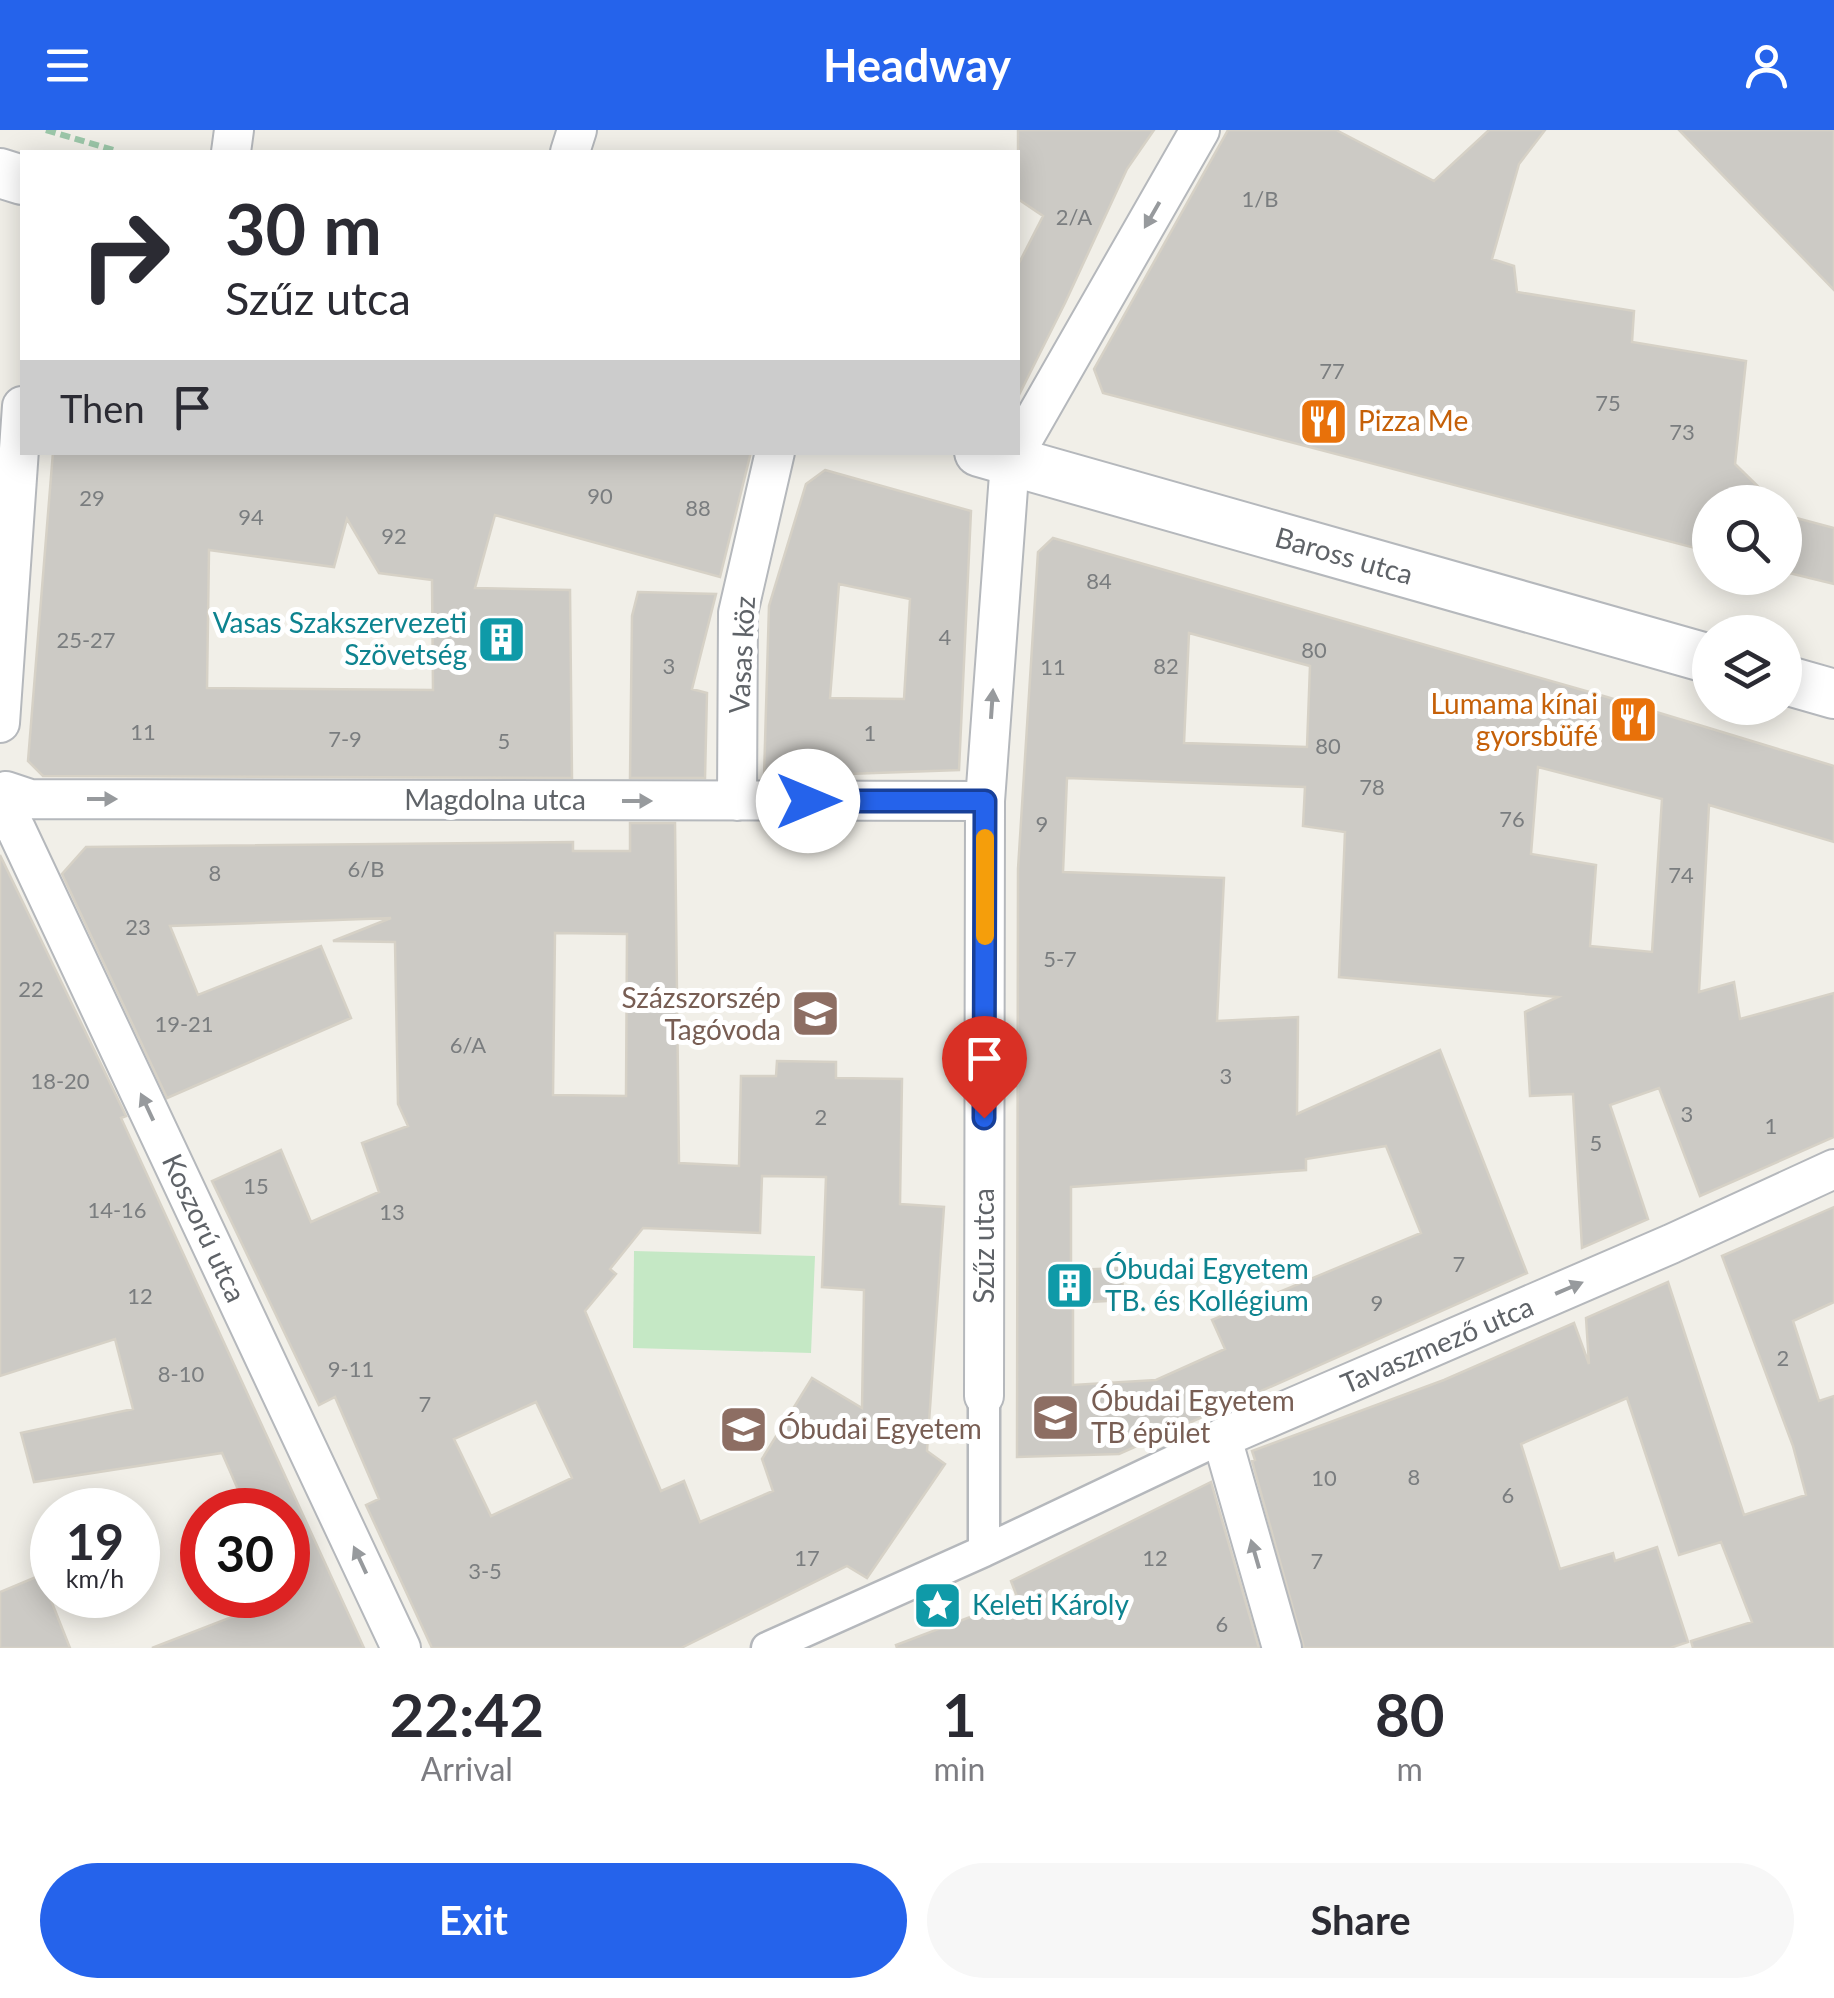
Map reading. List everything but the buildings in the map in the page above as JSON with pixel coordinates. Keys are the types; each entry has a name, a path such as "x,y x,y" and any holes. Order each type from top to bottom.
{"street":[{"path":"1020,429 1200,130"},
{"path":"0,723 20,435"},
{"name":"Vasas köz","path":"738,801 738,613 774,455"},
{"name":"Szűz utca","path":"984,1551 985,801 1005,455"},
{"name":"Baross utca","path":"1008,455 1692,654"},
{"path":"1802,685 1834,694"},
{"name":"Magdolna utca","path":"2,796 985,801"},
{"name":"Koszorú utca","path":"2,796 401,1648"},
{"name":"Tavaszmező utca","path":"768,1648 1222,1438 1670,1244 1834,1168"},
{"path":"1222,1438 1282,1648"}],"path":[{"path":"46,130 114,150"}],"green space":[{"path":"634,1251 815,1256 811,1353 633,1348"}],"slow traffic":[{"path":"985,838 985,936"}],"place":[{"name":"Pizza Me","path":"1323,421"},
{"name":"Vasas Szakszervezeti Szövetség","path":"502,639"},
{"name":"Lumama kínai gyorsbüfé","path":"1633,720"},
{"name":"Százszorszép Tagóvoda","path":"816,1014"},
{"name":"Óbudai Egyetem TB. és Kollégium","path":"1070,1285"},
{"name":"Óbudai Egyetem TB épület","path":"1056,1417"},
{"name":"Óbudai Egyetem","path":"743,1429"},
{"name":"Keleti Károly","path":"937,1605"}],"route":[{"path":"808,801 985,801 984,1118"}]}
